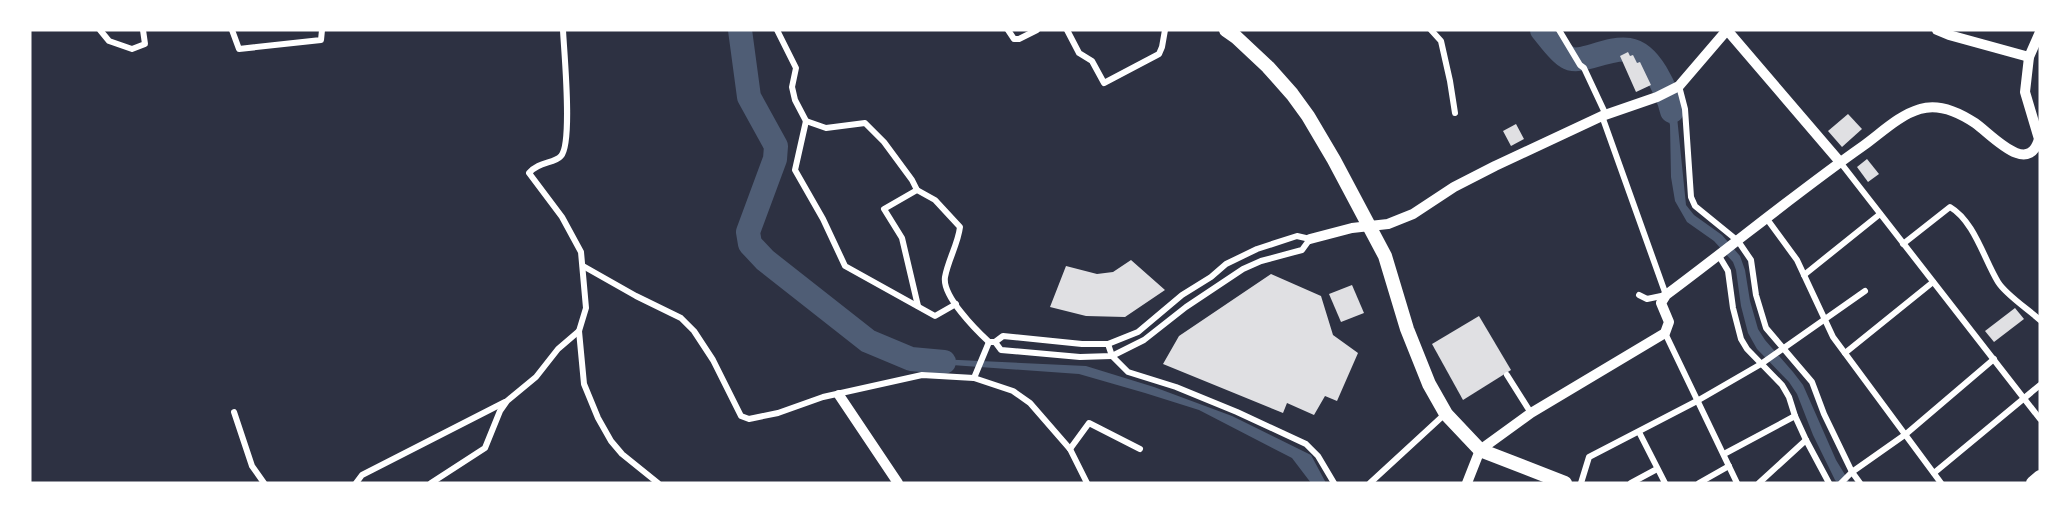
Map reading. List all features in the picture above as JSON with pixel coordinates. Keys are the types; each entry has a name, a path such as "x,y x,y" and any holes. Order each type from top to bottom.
{"main road":[{"path":"1235,32 1268,67 1308,116 1371,227 1385,256 1407,329 1430,384 1446,414 1480,450 1551,480 1565,483"},
{"path":"2033,483 2040,477"}],"street":[{"path":"100,30 109,41 132,49 145,44 142,30"},
{"path":"232,30 239,48 321,40 322,30"},
{"path":"563,30 566,146 558,160 534,167 529,173 562,217 580,252 586,308 579,331 584,384 598,418 611,441 622,454 658,483"},
{"path":"777,30 796,68 792,87 795,100 806,121 795,170 823,219 845,266 935,316 956,304"},
{"path":"1008,30 1014,39 1019,39 1037,30"},
{"path":"1067,30 1079,53 1092,61 1104,83 1159,54 1165,30"},
{"path":"1431,30 1441,41 1455,113"},
{"path":"1559,30 1584,68 1604,116 1666,295"},
{"path":"974,376 984,352 992,342 1003,336 1083,344 1108,344 1138,332 1182,295 1211,277 1226,264 1257,249 1297,236 1310,239 1352,228 1388,224 1413,214 1454,187 1604,116 1679,86 1727,30 1840,162 2040,419"},
{"path":"1937,30 1949,36 2029,57"},
{"path":"1467,483 1480,450 1531,413 1665,333 1669,322 1661,303 1666,295 1840,162 1910,112 1934,106 1950,111 1976,124 2011,151 2029,154 2037,147 2039,139 2036,114 2025,92 2029,57 2040,32"},
{"path":"1679,86 1684,109 1691,197 1695,206 1751,260 1756,295 1766,328 1812,382 1824,414 1852,472 1860,483"},
{"path":"806,121 826,128 865,123 884,142 917,190 935,200 960,227 959,237 945,279 951,297 974,328 1000,350 1080,357 1112,356 1144,340 1186,307 1243,269 1261,261 1302,250 1310,239"},
{"path":"917,190 884,209 902,238 918,306"},
{"path":"1903,244 1950,207 1959,212 1999,284 2040,320"},
{"path":"1804,275 1880,214"},
{"path":"1767,219 1804,275 1833,337 1941,483"},
{"path":"1720,254 1728,271 1733,308 1741,339 1782,385 1806,440 1829,483"},
{"path":"583,266 681,318 694,331 713,360 741,416 749,419 778,413 823,397 922,375 974,376 1013,391 1030,403 1070,448 1088,483"},
{"path":"1845,353 1933,282"},
{"path":"1581,483 1589,457 1697,401 1761,364 1865,291"},
{"path":"1639,295 1647,299 1666,295"},
{"path":"356,483 363,475 507,401 536,377 558,349 579,331"},
{"path":"1665,333 1737,483"},
{"path":"1031,339 1031,353"},
{"path":"1108,344 1112,356 1128,372 1176,387 1306,444 1318,456 1334,483"},
{"path":"1841,483 1852,472 1906,434 1994,359"},
{"path":"1507,375 1531,413"},
{"path":"1934,473 2040,385"},
{"path":"839,395 898,483"},
{"path":"431,483 484,448 500,411 507,401"},
{"path":"234,412 252,466 264,483"},
{"path":"1370,483 1446,414"},
{"path":"1724,454 1795,416"},
{"path":"1070,448 1089,423 1140,449"},
{"path":"1639,432 1665,483"},
{"path":"1759,483 1806,440"},
{"path":"1699,483 1729,466"},
{"path":"1631,483 1657,469"}],"water":[{"path":"1664,78 1675,97 1686,205 1694,215 1722,235 1740,256 1758,329 1803,385 1836,460 1850,483 1838,483 1835,480 1813,435 1797,394 1789,382 1757,349 1748,333 1733,262 1714,241 1687,222 1675,201 1671,177 1670,125 1656,87"},
{"path":"916,358 1086,366 1154,387 1232,416 1311,455 1326,483 1311,483 1292,458 1199,410 1145,393 1079,374 910,362"}],"building":[{"path":"1628,52 1630,56 1633,55 1637,63 1640,62 1651,85 1636,92 1620,56"},
{"path":"1848,114 1862,129 1842,147 1828,131"},
{"path":"1516,124 1524,139 1511,146 1503,131"},
{"path":"1867,159 1879,174 1868,182 1857,167"},
{"path":"1131,260 1165,290 1125,317 1086,316 1050,307 1066,266 1097,274 1113,272"},
{"path":"1271,274 1321,296 1333,335 1358,353 1337,401 1325,396 1314,415 1287,403 1283,413 1163,364 1179,336"},
{"path":"1352,285 1364,313 1341,322 1329,294"},
{"path":"2015,308 2024,319 1994,342 1985,331"},
{"path":"1479,316 1511,370 1463,400 1432,344"}],"waterway":[{"path":"740,30 749,97 776,146 775,159 748,232 750,244 765,260 868,341 911,359 944,362"},
{"path":"1542,30 1561,52 1572,59 1619,50 1635,52 1642,56 1659,78 1672,111"}]}
